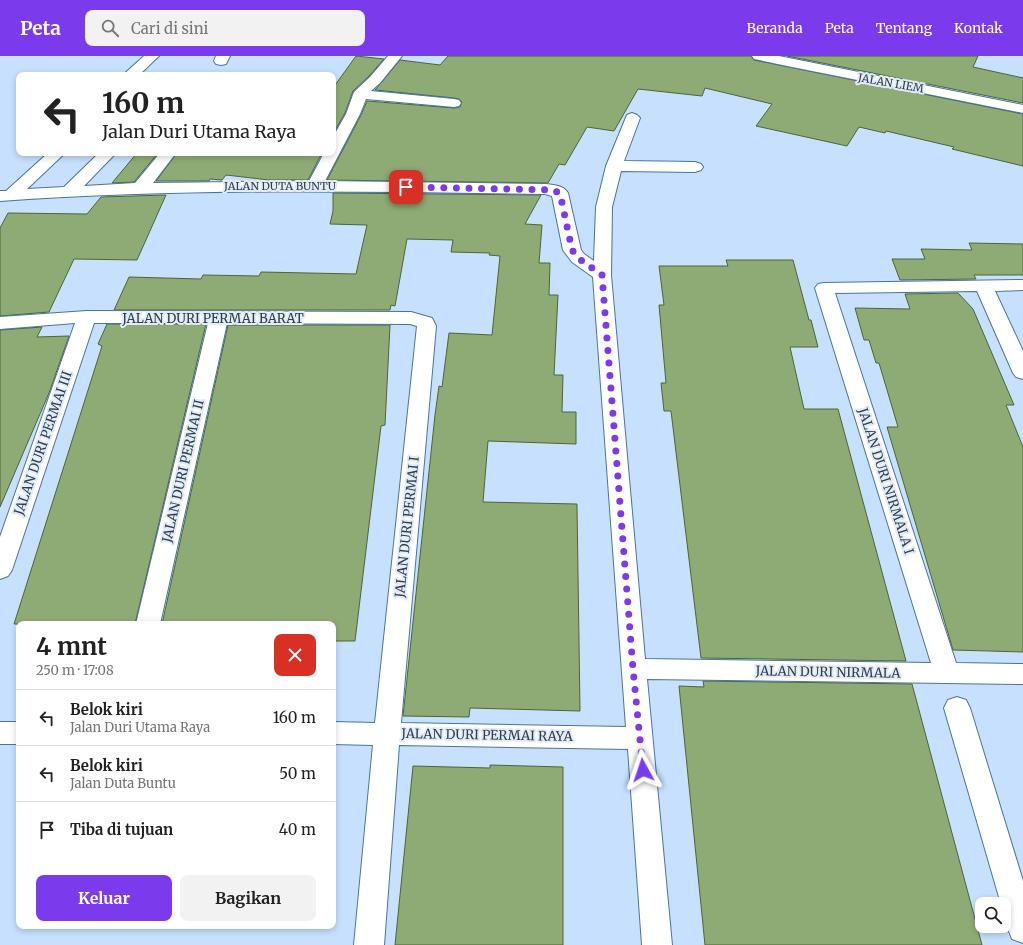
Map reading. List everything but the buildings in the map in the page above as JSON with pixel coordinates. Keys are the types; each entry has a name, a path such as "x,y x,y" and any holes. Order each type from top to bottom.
{"street":[{"path":"133,72 152,56"},
{"path":"336,146 353,114 360,94 376,80 395,56"},
{"name":"JALAN LIEM","path":"759,56 827,71 1023,109"},
{"path":"360,94 454,104"},
{"path":"632,118 614,166 604,207 602,275 656,945"},
{"path":"5,196 53,156"},
{"path":"70,190 105,156"},
{"path":"140,188 166,156"},
{"path":"314,186 331,156"},
{"path":"614,166 695,167"},
{"name":"JALAN DUTA BUNTU","path":"5,196 70,190 314,186 554,190 560,194 572,250 578,258 602,275"},
{"path":"1023,285 984,286 1023,373"},
{"name":"JALAN DURI NIRMALA I","path":"947,673 824,288 984,286"},
{"name":"JALAN DURI PERMAI BARAT","path":"0,323 87,317 411,318 425,322"},
{"name":"JALAN DURI PERMAI III","path":"0,570 87,317"},
{"name":"JALAN DURI PERMAI II","path":"149,621 219,318"},
{"name":"JALAN DURI PERMAI I","path":"369,945 387,733 427,326 425,322"},
{"name":"JALAN DURI NIRMALA","path":"633,669 1023,674"},
{"path":"957,708 1023,928"},
{"path":"0,732 16,733"},
{"name":"JALAN DURI PERMAI RAYA","path":"336,733 640,738"}],"route":[{"path":"406,187 554,190 560,194 572,250 578,258 602,275 633,669 643,770"}]}
